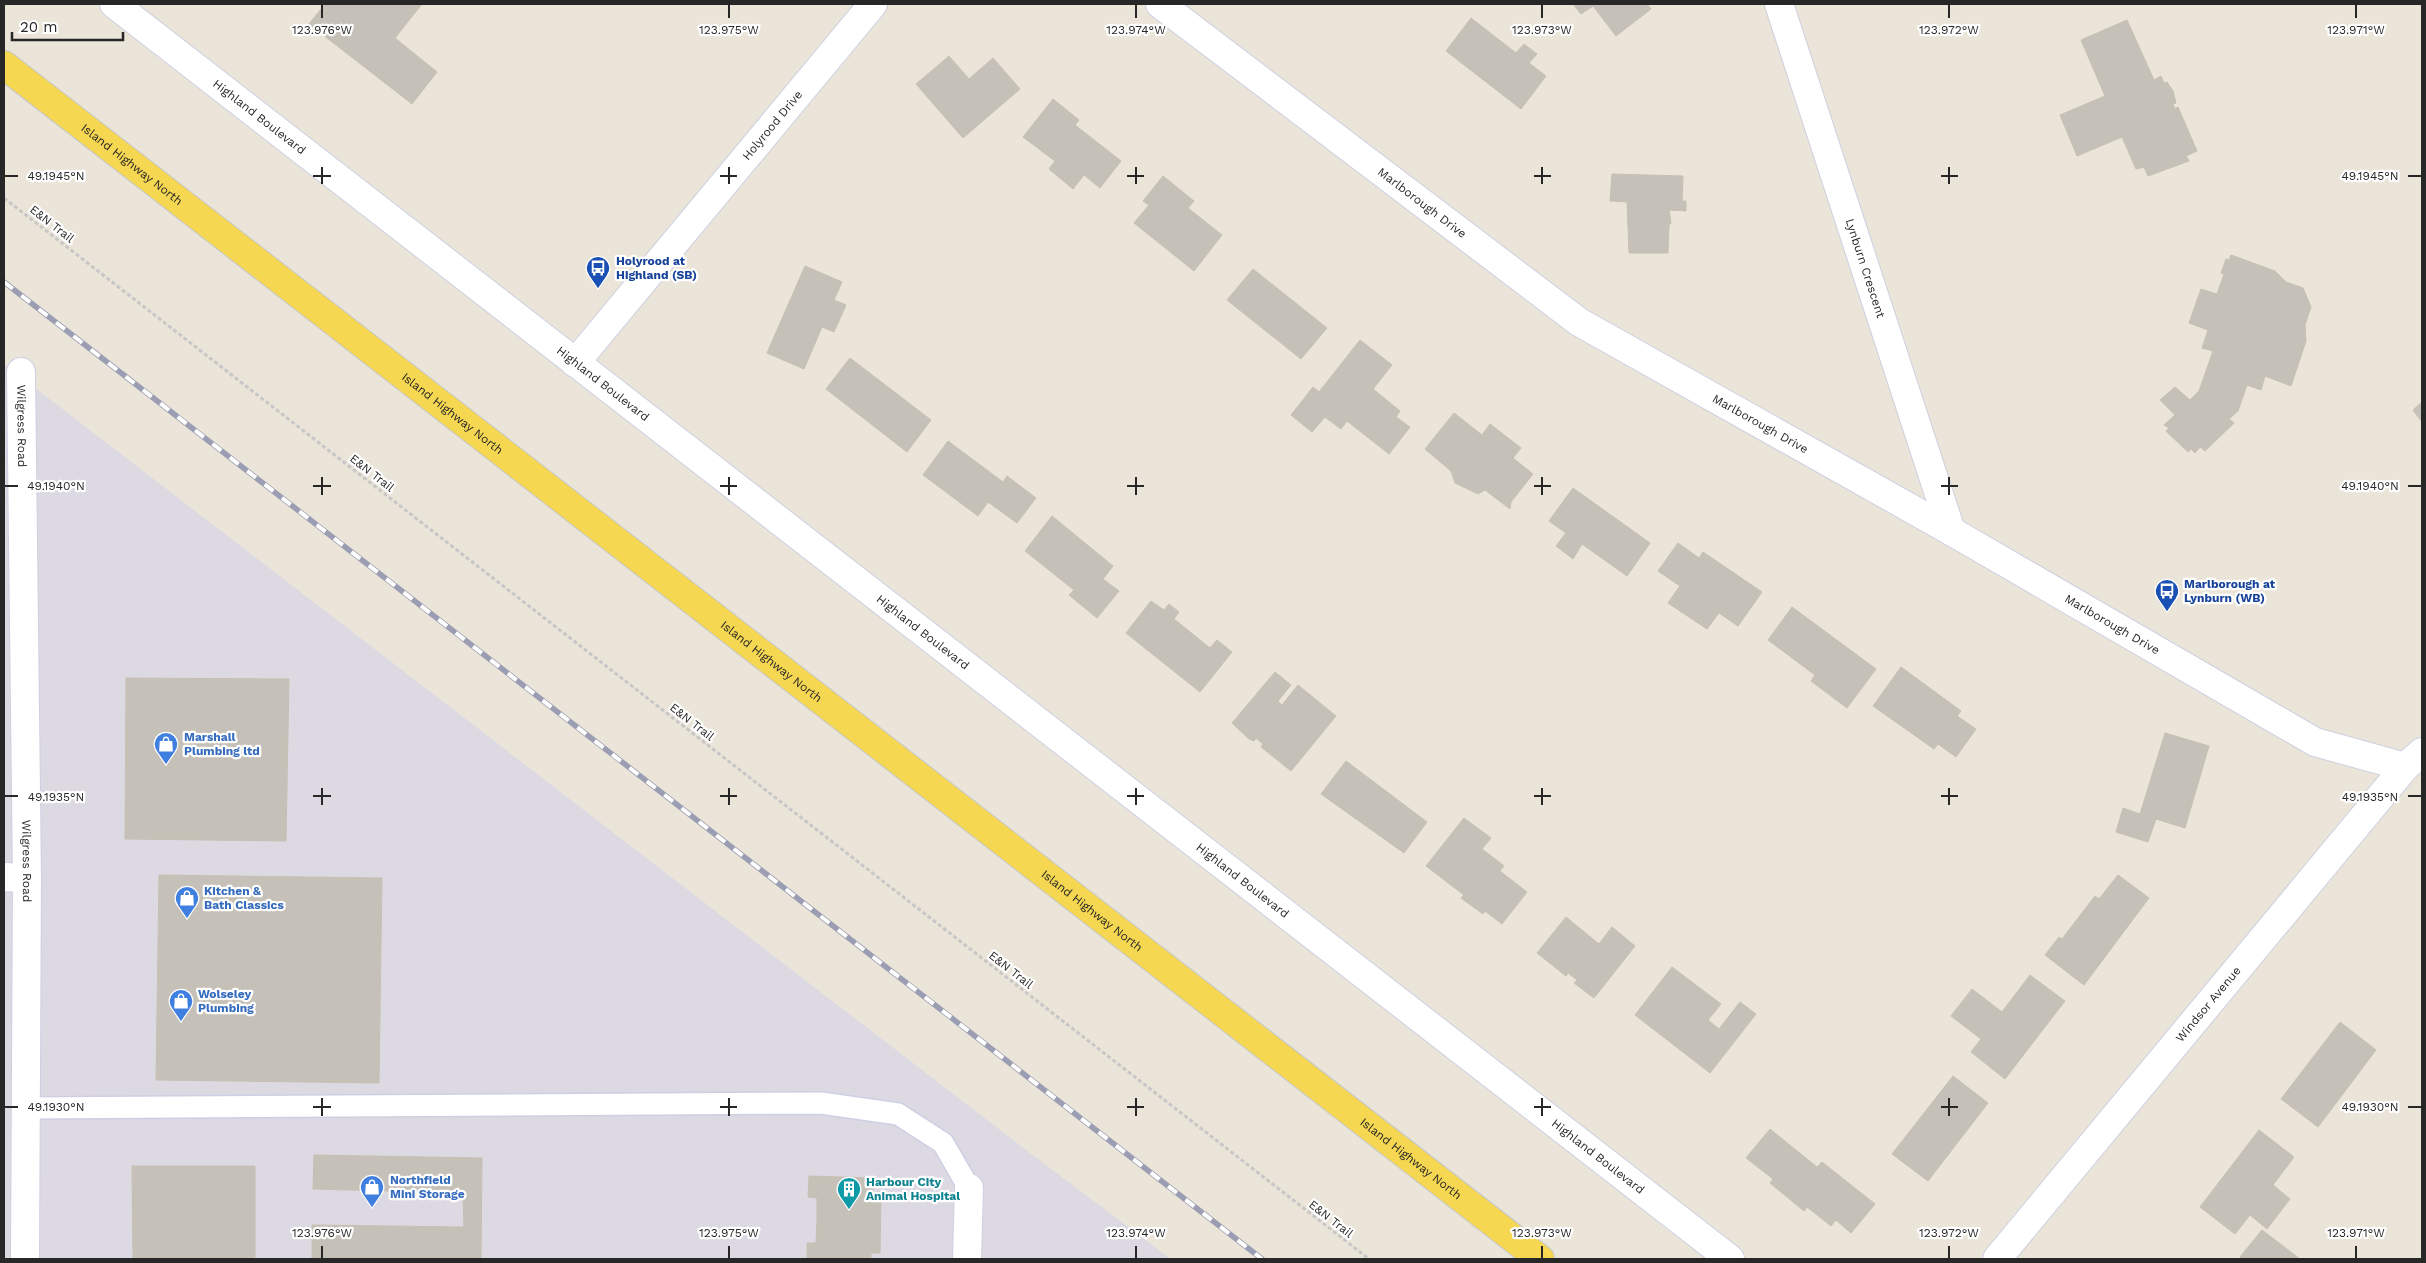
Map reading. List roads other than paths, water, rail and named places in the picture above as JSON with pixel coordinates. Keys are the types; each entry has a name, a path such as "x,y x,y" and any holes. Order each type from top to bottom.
{"main road":[{"name":"Island Highway North","path":"4,65 1540,1259"}],"street":[{"name":"Highland Boulevard","path":"114,4 1730,1259"},
{"name":"Holyrood Drive","path":"575,362 873,4"},
{"name":"Marlborough Drive","path":"1160,4 1579,322 1951,531 2315,742 2414,759"},
{"name":"Lynburn Crescent","path":"1779,4 1951,531"},
{"name":"Wilgress Road","path":"21,372 15,877 26,1108 25,1259"},
{"name":"Windsor Avenue","path":"1997,1259 2414,759"},
{"path":"967,1259 969,1188"}],"lane":[{"path":"26,1108 821,1103 898,1114 943,1144 969,1188"}],"railway":[{"path":"4,282 1262,1259"}],"place":[{"name":"Holyrood at Highland (SB)","path":"598,289"},
{"name":"Marlborough at Lynburn (WB)","path":"2167,612"},
{"name":"Marshall Plumbing ltd","path":"166,765"},
{"name":"Kitchen & Bath Classics","path":"187,919"},
{"name":"Wolseley Plumbing","path":"181,1022"},
{"name":"Northfield Mini Storage","path":"372,1208"},
{"name":"Harbour City Animal Hospital","path":"849,1210"}]}
